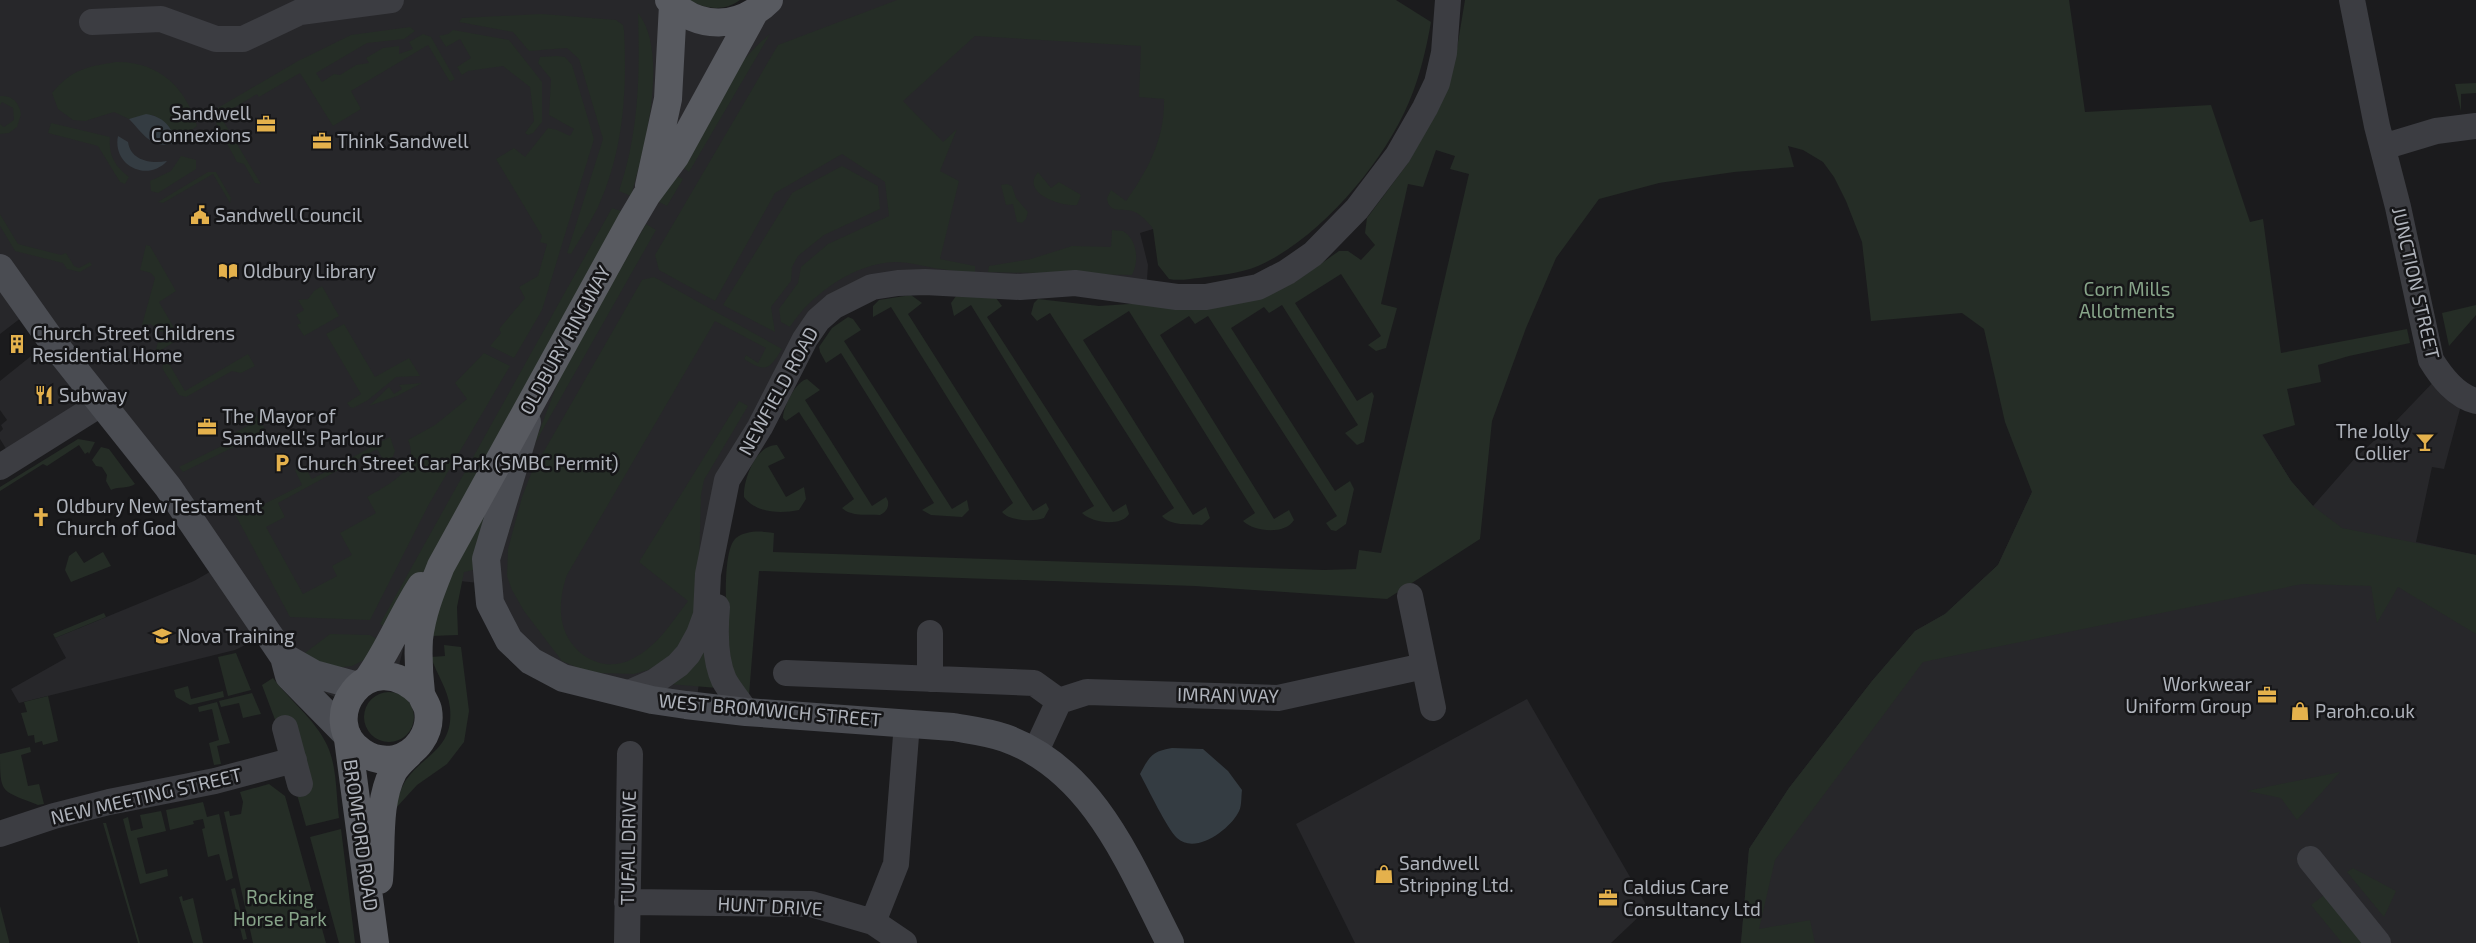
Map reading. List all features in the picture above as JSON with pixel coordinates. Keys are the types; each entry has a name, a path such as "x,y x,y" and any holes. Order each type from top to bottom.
{"main road":[{"path":"761,7 792,0"},
{"name":"OLDBURY RINGWAY","path":"671,2 695,19 711,23 730,22 761,7"},
{"name":"OLDBURY RINGWAY","path":"646,196 668,99 671,2"},
{"name":"OLDBURY RINGWAY","path":"408,754 424,738 428,724 428,710 421,694 419,640 428,598 441,566 485,483 646,196 675,157 761,7"},
{"name":"OLDBURY RINGWAY","path":"348,737 343,722 346,702 382,659 456,522 485,483"},
{"path":"362,683 391,676 409,682 421,694"},
{"path":"348,737 356,749 370,757 387,760 408,754"},
{"name":"BROMFORD ROAD","path":"348,737 375,937"},
{"name":"BROMFORD ROAD","path":"375,937 384,804 387,786 394,770 408,754"}],"street":[{"path":"92,22 160,19 216,39 243,39 300,12 391,0"},
{"name":"NEWFIELD ROAD","path":"627,694 654,682 678,665 688,654 700,634 706,616 708,574 727,480 760,427 806,339 818,320 834,306 850,296 872,287 898,283 924,282 1020,288 1043,294 1085,299 1127,299 1146,294 1206,297 1258,287 1287,272 1324,243 1377,184 1398,155 1425,108 1436,83 1444,54 1448,0"},
{"name":"JUNCTION STREET","path":"2352,0 2431,360 2440,375 2463,398 2476,401"},
{"path":"2383,147 2436,131 2476,126"},
{"path":"0,268 51,340 190,518 284,657 290,676 348,737"},
{"name":"WEST BROMWICH STREET","path":"536,392 486,559 490,603 508,640 530,661 563,678 627,694 686,705 746,712 953,727 1004,737 1035,753 1074,781 1114,836 1170,943"},
{"path":"0,468 102,403"},
{"name":"NEWFIELD ROAD","path":"719,521 722,556 716,624 719,666 729,688 746,712"},
{"path":"1410,596 1433,708"},
{"path":"930,633 930,679"},
{"path":"284,657 314,674 362,683"},
{"name":"IMRAN WAY","path":"1059,701 1087,692 1278,698 1424,666"},
{"path":"786,673 1034,683 1059,701 1035,753"},
{"path":"873,922 896,864 907,723"},
{"name":"NEW MEETING STREET","path":"2,828 215,781 297,772 285,728"},
{"name":"TUFAIL DRIVE","path":"627,943 630,754"},
{"path":"2310,859 2378,943"},
{"name":"HUNT DRIVE","path":"627,902 811,904 873,922 904,943"}],"shaded area":[{"path":"0,0 669,0 689,16 769,0 1208,0 1153,229 1140,233 1148,265 1146,295 957,285 834,306 721,511 696,706 531,661 488,584 432,578 409,625 396,678 346,702 310,686 268,634 235,650 19,703 11,689 66,658 55,638 194,581 222,565 102,403 13,460 0,439 0,432 3,429 1,425 7,420 0,410 0,381 51,340 30,311 0,334"},
{"path":"146,114 157,117 166,123 172,132 174,143 166,145 153,142 143,135 129,119"},
{"path":"118,136 128,142 137,157 155,162 167,161 159,167 150,170 133,168 120,155"},
{"path":"2440,375 2463,398 2444,469 2432,467 2416,542 2476,555 2476,943 1741,943 1749,849 1789,788 1872,681 1915,631 1945,614 1998,565 2032,492 2262,434 2291,481 2313,506 2356,457 2394,423"},
{"path":"1527,699 1648,908 1611,943 1355,943 1296,824"},
{"path":"1172,748 1203,749 1228,771 1242,790 1240,808 1234,820 1219,833 1202,842 1184,843 1177,838 1163,818 1140,774 1146,763 1155,753"}],"green space":[{"path":"687,0 740,0 727,7 714,8"},
{"path":"897,0 1396,0 1431,22 1422,63 1409,102 1398,126 1366,174 1326,219 1304,238 1281,254 1251,269 1199,278 1169,279 1158,265 1151,226 1135,212 1113,208 1108,203 1107,198 1111,190 1126,201 1154,153 1162,127 1164,99 1139,97 1141,46 975,36 903,101 943,142 957,129 940,171 959,181 940,259 975,266 975,273 901,262 880,264 850,274 835,282 810,303 790,327 781,322 779,309 798,283 801,267 828,244 889,216 885,182 842,154 775,193 715,301 659,270 655,255 778,45"},
{"name":"Corn Mills Allotments","path":"1465,0 2069,0 2085,112 2211,105 2250,222 2263,219 2281,353 2407,329 2410,343 2349,356 2318,365 2321,382 2287,389 2295,425 2262,435 2291,481 2313,506 2342,528 2476,555 2476,634 2398,587 2377,623 2371,586 2302,584 1923,662 1775,860 1759,929 1810,920 1815,943 1741,943 1749,849 1789,788 1872,681 1915,631 1945,614 1998,565 2032,492 2005,422 1984,329 1962,313 1871,321 1862,242 1846,201 1834,177 1823,162 1803,150 1788,146 1794,167 1734,172 1659,183 1599,199 1556,258 1526,328 1492,421 1480,539 1387,599 1195,586 759,571 749,695 731,680 726,605 727,563 731,547 736,538 749,532 774,533 773,552 1324,570 1356,569 1359,550 1381,553 1469,174 1450,169 1455,156 1436,150 1423,187 1408,184 1381,304 1397,308 1386,348 1376,351 1368,345 1381,336 1341,274 1295,303 1357,401 1372,392 1374,396 1364,442 1357,445 1345,433 1358,425 1282,305 1269,313 1264,307 1231,328 1335,491 1350,481 1354,489 1346,524 1336,531 1331,530 1326,523 1337,516 1208,316 1195,324 1189,316 1160,335 1274,519 1289,510 1294,520 1284,528 1269,530 1254,528 1243,521 1255,513 1129,311 1083,340 1193,515 1206,507 1210,518 1202,525 1180,524 1162,516 1174,508 1050,313 1037,321 1031,314 1034,303 1038,299 1099,306 1144,303 1295,282 1339,251 1348,251 1361,260 1375,245 1365,233 1367,218 1408,163 1439,106 1457,48"},
{"path":"638,13 647,31 652,52 653,77 647,129 631,196 619,191 631,147 637,103 639,59"},
{"path":"542,14 616,20 623,25 624,30 624,98 622,120 613,164 607,186 598,207 571,254 567,253 603,139 579,59 567,48 529,51 513,32 459,22 462,18"},
{"path":"410,27 415,31 404,39 367,43 316,73 322,82 334,74 340,75 356,65 369,63 366,58 383,48 399,46 399,54 413,49 409,42 423,34 431,37 455,79 450,82 428,45 351,91 361,109 333,126 300,73 259,97 257,94 216,119 215,117 216,109 298,61 351,35"},
{"path":"453,30 509,40 542,82 542,122 533,133 528,135 525,133 534,121 530,87 503,66 468,71 462,75 457,67 471,58 460,39 446,47 439,36 448,34"},
{"path":"770,34 689,172 680,165 709,112 742,62"},
{"path":"540,57 565,57 572,65 594,139 542,310 514,358 490,346 501,333 499,329 525,298 519,287 538,276 547,244 540,242 542,236 496,159 514,148 525,157 548,128 570,136 574,129 549,115 551,79 538,63"},
{"path":"116,62 145,66 168,79 186,99 197,126 174,143 170,128 153,115 129,119 114,112 85,121 73,120 58,109 52,93 66,79 80,70"},
{"path":"2476,83 2476,93 2461,94 2461,111 2455,84"},
{"path":"0,96 14,100 21,114 17,127 9,133 0,134 0,124 4,127 14,120 13,108 2,102 0,105"},
{"path":"222,119 261,184 255,183 244,164 237,162 216,123"},
{"path":"51,123 110,137 111,154 116,164 129,177 125,184 120,182 98,146 48,133"},
{"path":"181,156 196,160 196,169 158,193 151,191 150,181 171,171"},
{"path":"842,166 878,186 880,209 824,235 798,256 792,267 791,281 771,307 775,332 723,305 792,193"},
{"path":"208,172 216,172 231,198 230,203 213,174 163,203 158,202"},
{"path":"1038,172 1051,188 1059,182 1081,195 1077,205 1053,201 1038,192 1034,186 1034,180"},
{"path":"673,174 683,179 667,206 657,201"},
{"path":"1007,184 1012,186 1016,198 1028,212 1026,219 1022,223 1017,222 1013,204 1006,205 1001,185"},
{"path":"612,208 624,212 391,630 380,624"},
{"path":"0,214 18,244 61,255 66,253 74,266 79,268 90,262 92,265 80,272 67,269 63,263 15,251 0,226"},
{"path":"646,224 656,230 534,445 561,374"},
{"path":"1112,230 1123,231 1132,240 1136,252 1136,264 1132,275 988,272 989,266 1031,259 1072,246 1111,247"},
{"path":"146,245 150,246 176,291 159,302 177,333 174,335 160,331 151,324 142,325 155,278 151,273 140,270"},
{"path":"654,277 782,349 770,365 762,368 757,366 744,359 746,355 758,363 766,348 715,321 567,575 562,598 562,621 571,643 579,651 588,658 609,664 621,663 632,659 649,648 688,601 639,562 739,401 748,406 704,480 701,495 698,603 681,651 648,670 634,674 600,673 583,670 562,661 524,611 512,590 507,576 508,549 522,497 531,474 642,280"},
{"path":"322,286 339,316 304,336 297,325 301,323 296,315 304,310 298,300 308,299 314,291"},
{"path":"911,295 922,303 908,314 1033,511 1046,503 1049,509 1044,518 1022,520 1005,515 1002,512 1013,503 891,307 873,317 873,306 879,300"},
{"path":"956,296 996,298 1002,306 987,317 1113,512 1126,504 1129,514 1125,518 1120,521 1106,522 1092,519 1082,513 1094,506 971,305 954,316 951,303"},
{"path":"2476,305 2476,315 2449,346 2442,313"},
{"path":"848,317 853,319 861,330 844,341 952,509 967,500 969,510 962,517 931,515 922,510 934,503 841,353 826,363 819,347 832,328"},
{"path":"344,324 375,377 409,358 420,376 396,377 368,400 353,408 350,407 347,403 361,394 326,334"},
{"path":"159,337 176,341 161,350 185,391 248,354 255,366 241,373 232,371 186,397 179,395 162,368 164,362 156,350"},
{"path":"484,353 510,366 429,504 370,620 290,617 235,514 239,507 252,501 256,508 302,485 295,470 304,465 312,479 390,437 395,451 391,461 386,465 377,449 278,503 285,517 266,527 303,594 337,576 332,566 352,555 340,533 376,513 367,497 393,482 406,468 410,460 411,451 408,440 435,425 467,399 455,383"},
{"path":"807,379 820,390 805,400 872,506 886,497 888,501 887,508 880,515 855,514 842,508 854,499 799,412 786,421 783,418 791,395 799,384"},
{"path":"422,383 397,396 369,406 389,387 394,394 402,389 399,385"},
{"path":"253,409 266,431 183,472 179,467 234,440 232,434 248,426 242,414"},
{"path":"78,439 95,442 89,454 88,452 85,454 79,445 47,466 43,464 0,491 0,487"},
{"path":"777,445 785,458 768,466 786,497 804,487 806,499 799,510 769,511 755,506 744,497 748,473 752,464 763,450"},
{"path":"101,447 109,449 135,484 111,490 106,481 107,475 102,467 96,466 92,460"},
{"path":"487,510 473,570 464,572 457,607 458,635 430,636 433,609"},
{"path":"76,551 84,563 103,552 111,566 71,582 65,570 69,556"},
{"path":"104,613 106,617 55,638 53,634"},
{"path":"330,634 370,635 382,642 370,657 352,666 324,669 301,656"},
{"path":"705,642 718,688 668,684"},
{"path":"444,645 461,647 469,711 464,742 447,764 417,785 395,809 406,780 443,742 447,733 450,722 449,701 431,657 445,656"},
{"path":"236,653 251,690 228,696 218,657"},
{"path":"273,678 309,718 327,745 333,762 339,818 306,826 277,725 262,685"},
{"path":"188,686 191,699 223,691 224,697 190,705 176,697 174,690"},
{"path":"389,692 398,694 409,703 414,717 412,726 403,737 389,742 380,740 369,731 364,717 366,708 375,697"},
{"path":"252,693 261,714 243,718 239,703 221,707 219,701"},
{"path":"48,696 58,741 43,745 42,741 35,743 34,735 28,736 21,713 27,712 24,702"},
{"path":"217,702 230,743 217,746 221,764 214,765 209,743 219,740 212,709 199,712 198,707"},
{"path":"30,747 31,752 21,755 28,786 39,784 44,804 38,805 16,796 5,789 2,784 0,754"},
{"path":"2340,772 2297,820 2281,798 2247,791"},
{"name":"Rocking Horse Park","path":"269,784 285,796 326,943 253,943 224,812 229,811 230,816 241,814 243,802 240,792"},
{"path":"203,802 207,817 219,814 233,878 226,881 219,854 208,857 202,829 205,828 203,819 193,821 194,824 170,830 166,810"},
{"path":"161,811 166,831 137,838 146,874 167,869 168,876 140,884 123,819 128,817 131,831 143,828 140,815"},
{"path":"103,823 106,823 140,943 138,943"},
{"path":"341,829 355,943 339,943 310,837"},
{"path":"2353,868 2396,891 2384,917 2347,872"},
{"path":"235,888 247,939 243,940 231,889"},
{"path":"2324,895 2364,943 2342,943 2311,905"},
{"path":"182,896 183,901 193,898 203,943 193,943 179,897"},
{"path":"0,906 9,941 9,943 0,943"}],"place":[{"name":"Sandwell Connexions","path":"266,124"},
{"name":"Think Sandwell","path":"322,141"},
{"name":"Sandwell Council","path":"200,215"},
{"name":"Oldbury Library","path":"228,271"},
{"name":"Church Street Childrens Residential Home","path":"17,344"},
{"name":"Subway","path":"44,395"},
{"name":"The Mayor of Sandwell's Parlour","path":"207,427"},
{"name":"The Jolly Collier","path":"2425,442"},
{"name":"Church Street Car Park (SMBC Permit)","path":"282,463"},
{"name":"Oldbury New Testament Church of God","path":"41,517"},
{"name":"Nova Training","path":"162,636"},
{"name":"Workwear Uniform Group","path":"2267,695"},
{"name":"Paroh.co.uk","path":"2300,711"},
{"name":"Sandwell Stripping Ltd.","path":"1384,874"},
{"name":"Caldius Care Consultancy Ltd","path":"1608,898"}]}
